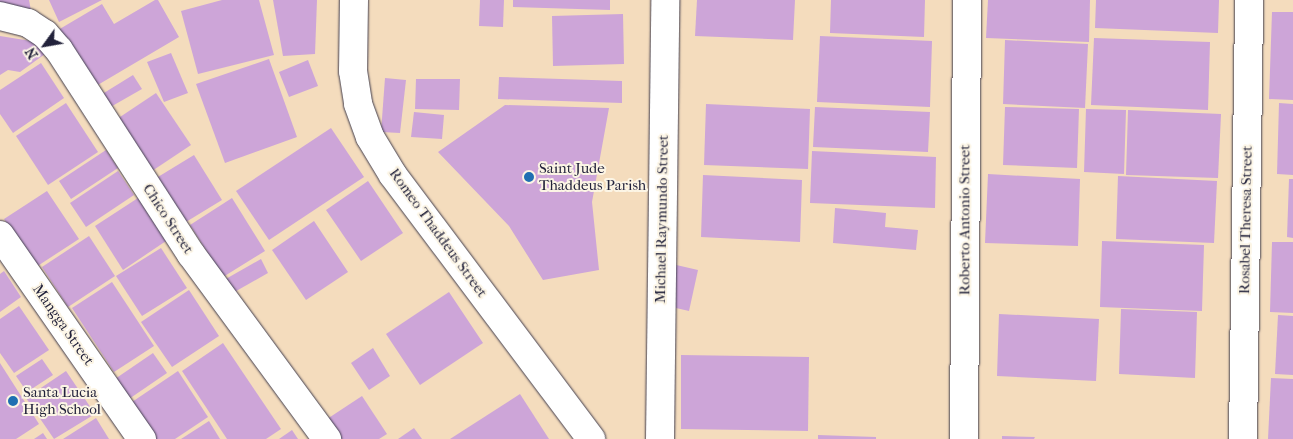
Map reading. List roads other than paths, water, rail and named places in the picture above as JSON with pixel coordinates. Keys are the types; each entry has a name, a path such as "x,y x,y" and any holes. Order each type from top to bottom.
{"street":[{"name":"Romeo Thaddeus Street","path":"354,0 353,71 358,104 370,137 394,175 591,439"},
{"name":"Michael Raymundo Street","path":"660,439 665,0"},
{"name":"Roberto Antonio Street","path":"964,439 967,0"},
{"name":"Rosabel Theresa Street","path":"1244,439 1249,0"},
{"name":"Chico Street","path":"0,16 28,23 45,34 59,50 191,254 327,439"},
{"name":"Mangga Street","path":"0,235 142,439"}],"place":[{"name":"Saint Jude Thaddeus Parish","path":"529,177"},
{"name":"Santa Lucia High School","path":"13,401"}]}
